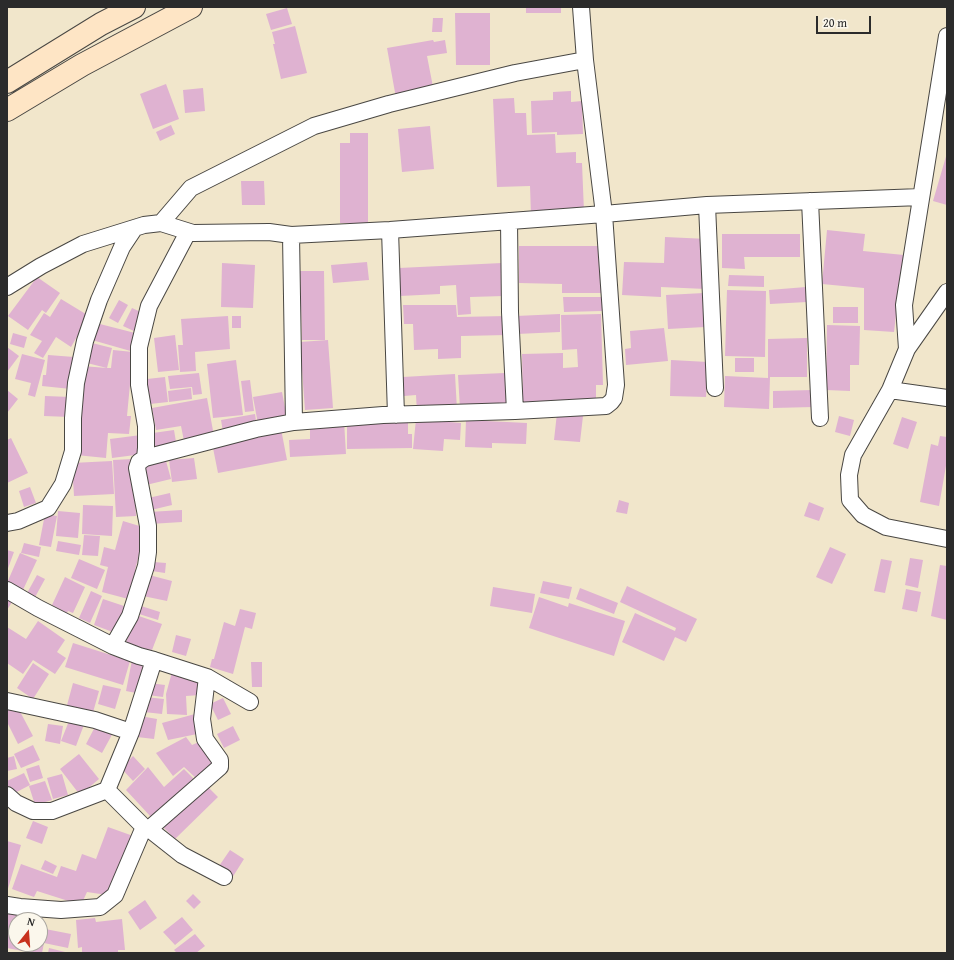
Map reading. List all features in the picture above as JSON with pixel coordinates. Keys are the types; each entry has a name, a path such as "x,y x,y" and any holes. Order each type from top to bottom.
{"street":[{"path":"7,82 101,24 134,7"},
{"path":"7,110 82,65 192,7"},
{"path":"113,646 130,616 146,566 148,552 148,526 137,468 139,462 145,458 256,429 294,422 396,415 606,406 614,398 616,385 604,214 585,60 581,7"},
{"path":"908,349 904,306 947,36"},
{"path":"160,223 191,188 314,126 389,104 515,73 585,60"},
{"path":"7,287 83,244 144,225 160,223 193,233 269,232 291,235 390,230 707,205 921,197"},
{"path":"810,201 820,418"},
{"path":"707,205 715,388"},
{"path":"509,221 510,312 515,411"},
{"path":"7,523 18,521 48,508 63,484 73,451 73,418 76,383 85,341 99,300 119,254 134,228"},
{"path":"390,230 396,415"},
{"path":"145,458 146,426 139,385 139,347 149,306 188,232"},
{"path":"291,235 294,422"},
{"path":"947,292 908,349 890,390 853,455 849,475 850,500 863,514 886,527 947,539"},
{"path":"890,390 947,398"},
{"path":"7,590 38,608 113,646 139,656 208,677 250,702"},
{"path":"10,802 33,811 52,812 107,790 131,732 154,660"},
{"path":"7,905 61,910 100,907 115,895 137,840 146,828 220,767 220,760 205,739 202,719 208,677"},
{"path":"7,701 95,720 131,732"},
{"path":"107,790 146,828 182,855 224,877"}],"building":[{"path":"526,7 561,7 561,13 526,13"},
{"path":"287,8 292,24 271,30 266,14"},
{"path":"455,13 490,13 490,65 456,65"},
{"path":"433,18 443,18 442,32 432,32"},
{"path":"295,26 307,73 281,79 273,44 275,44 272,32"},
{"path":"433,40 434,42 445,40 447,53 427,56 434,92 396,98 387,48"},
{"path":"166,84 179,119 153,129 140,94"},
{"path":"203,88 205,111 185,113 183,90"},
{"path":"571,91 571,102 582,101 583,134 557,135 557,132 532,133 531,101 553,100 553,92"},
{"path":"514,98 515,113 526,113 527,135 555,134 556,153 576,152 576,163 582,163 584,212 531,215 530,186 497,187 493,99"},
{"path":"171,125 175,134 160,141 156,132"},
{"path":"430,126 434,169 402,172 398,129"},
{"path":"350,133 368,133 368,223 340,223 340,143 350,143"},
{"path":"947,153 947,205 933,201"},
{"path":"241,181 264,181 265,205 242,205"},
{"path":"827,230 865,234 863,251 904,255 894,332 864,330 864,288 822,284"},
{"path":"722,234 800,234 800,257 744,257 745,269 722,268"},
{"path":"665,237 708,239 706,289 661,287 661,297 622,295 624,262 664,263"},
{"path":"519,246 601,246 601,293 562,293 562,284 519,283"},
{"path":"367,262 369,280 333,283 331,265"},
{"path":"222,263 255,265 253,308 221,307"},
{"path":"502,263 504,296 470,297 471,314 458,315 456,285 440,286 440,294 400,296 399,268"},
{"path":"300,271 324,271 325,340 302,340"},
{"path":"729,275 764,276 764,287 728,286"},
{"path":"37,277 60,293 46,313 42,310 28,330 8,316"},
{"path":"806,287 807,302 770,304 769,290"},
{"path":"727,290 766,291 765,357 725,356"},
{"path":"704,293 705,327 668,329 666,295"},
{"path":"563,297 602,297 602,311 564,312"},
{"path":"61,299 89,316 71,347 56,337 43,358 34,353 42,341 30,335 44,313 50,317"},
{"path":"119,300 128,305 118,323 109,318"},
{"path":"403,305 456,305 457,317 507,316 507,335 461,336 461,358 438,359 438,349 414,350 413,324 404,324"},
{"path":"833,307 858,307 858,323 833,323"},
{"path":"132,308 145,314 136,332 123,326"},
{"path":"560,314 560,332 517,334 516,316"},
{"path":"601,314 603,385 596,385 596,404 523,406 522,354 563,353 563,368 578,367 577,349 562,350 561,315"},
{"path":"228,316 230,349 195,352 196,371 180,372 178,345 183,345 181,319"},
{"path":"232,316 241,316 241,328 232,328"},
{"path":"96,323 139,334 134,352 92,340"},
{"path":"827,325 860,326 859,365 850,365 850,391 826,390"},
{"path":"664,328 668,361 626,365 625,349 631,348 630,331"},
{"path":"13,333 27,337 24,348 10,344"},
{"path":"175,335 179,370 158,372 154,338"},
{"path":"807,338 807,377 770,377 769,409 724,407 725,376 768,378 768,339"},
{"path":"328,340 333,408 305,410 300,342"},
{"path":"92,343 112,348 107,368 87,363"},
{"path":"7,347 19,356 7,372"},
{"path":"113,350 133,352 127,416 131,416 129,434 108,433 106,458 76,455 82,366 111,368"},
{"path":"22,354 45,360 35,397 28,395 31,383 15,379"},
{"path":"48,355 74,357 71,389 42,386 43,375 46,375"},
{"path":"735,358 754,358 754,372 735,372"},
{"path":"236,360 243,415 213,418 207,364"},
{"path":"671,360 708,362 706,397 670,396"},
{"path":"199,373 202,394 193,395 192,387 170,389 168,376"},
{"path":"505,373 507,407 460,409 458,375"},
{"path":"455,374 457,410 417,413 416,395 404,396 403,377"},
{"path":"165,377 168,402 150,404 147,379"},
{"path":"250,380 254,411 245,412 241,381"},
{"path":"191,388 192,399 169,402 168,391"},
{"path":"7,390 18,399 7,413"},
{"path":"813,390 813,407 773,408 773,391"},
{"path":"282,392 287,418 258,424 253,397"},
{"path":"45,396 71,397 70,417 44,416"},
{"path":"207,398 214,436 184,441 181,426 156,430 152,408"},
{"path":"557,413 583,416 580,442 554,440"},
{"path":"255,414 257,427 223,432 221,420"},
{"path":"839,416 854,420 850,436 835,432"},
{"path":"902,417 917,422 908,449 893,444"},
{"path":"416,419 461,423 460,440 444,439 443,451 413,449"},
{"path":"466,420 527,423 526,444 492,443 492,448 465,447"},
{"path":"344,421 346,454 290,457 289,440 310,439 310,424"},
{"path":"408,421 408,434 412,434 412,448 347,449 347,423"},
{"path":"281,429 287,460 218,473 212,443"},
{"path":"174,430 177,448 156,451 153,433"},
{"path":"141,435 143,454 112,458 110,439"},
{"path":"940,436 947,437 947,460 939,506 920,502 931,444 938,446"},
{"path":"11,438 28,473 7,483 7,440"},
{"path":"194,458 197,479 172,482 169,460"},
{"path":"133,459 136,516 116,517 113,460"},
{"path":"112,461 114,494 74,496 72,463"},
{"path":"166,461 171,479 146,485 141,468"},
{"path":"30,487 36,503 24,507 19,491"},
{"path":"170,493 172,505 147,511 144,499"},
{"path":"619,500 629,503 627,514 616,512"},
{"path":"809,502 824,508 819,521 804,516"},
{"path":"83,505 113,506 112,536 82,534"},
{"path":"182,510 182,522 150,524 149,512"},
{"path":"58,511 80,513 78,538 56,536"},
{"path":"45,514 57,516 51,547 39,545"},
{"path":"123,521 146,528 135,570 140,571 132,600 102,592 108,567 100,565 104,547 115,550"},
{"path":"84,535 100,536 98,556 82,555"},
{"path":"58,541 81,545 79,555 56,551"},
{"path":"24,543 41,547 39,557 21,553"},
{"path":"830,547 846,554 832,584 816,577"},
{"path":"7,550 14,552 7,571"},
{"path":"20,553 37,560 22,592 7,583"},
{"path":"910,558 923,560 918,588 905,585"},
{"path":"79,559 105,570 97,589 71,578"},
{"path":"881,559 892,561 885,593 874,591"},
{"path":"153,562 166,563 165,573 152,571"},
{"path":"940,565 947,566 947,620 931,616"},
{"path":"37,575 45,579 34,599 26,595"},
{"path":"149,575 172,581 167,601 143,596"},
{"path":"65,577 85,587 73,613 68,611 67,613 52,605"},
{"path":"543,581 572,587 569,599 540,593"},
{"path":"627,586 697,619 686,642 675,637 664,661 622,642 635,613 675,631 676,628 620,602"},
{"path":"493,587 535,594 532,613 490,606"},
{"path":"580,588 618,603 614,614 576,599"},
{"path":"906,589 921,592 917,612 902,609"},
{"path":"91,591 102,596 90,623 79,618"},
{"path":"539,597 568,607 569,603 625,621 614,656 529,628"},
{"path":"7,599 12,602 7,610"},
{"path":"103,599 127,607 118,634 94,625"},
{"path":"141,606 160,612 158,620 139,614"},
{"path":"240,609 256,613 252,629 245,627 233,674 210,667 212,659 214,659 224,622 235,626"},
{"path":"136,615 162,624 152,650 125,645"},
{"path":"38,621 65,640 57,652 66,658 55,674 33,660 23,674 7,663 7,627 26,639"},
{"path":"176,635 191,639 186,656 172,652"},
{"path":"73,643 130,661 123,685 65,667"},
{"path":"132,660 149,664 141,694 126,691"},
{"path":"251,662 262,662 262,687 252,687"},
{"path":"33,663 49,674 33,699 17,688"},
{"path":"172,672 203,680 200,695 186,696 187,715 167,714 166,694"},
{"path":"73,683 99,691 92,716 66,709"},
{"path":"149,683 165,685 163,697 148,695"},
{"path":"103,685 121,689 115,709 98,704"},
{"path":"145,697 164,699 162,714 144,712"},
{"path":"223,698 231,714 218,720 210,704"},
{"path":"16,704 33,736 18,744 7,722 7,708"},
{"path":"195,714 202,733 168,740 162,723"},
{"path":"71,716 85,722 76,746 61,741"},
{"path":"140,716 157,719 154,739 137,737"},
{"path":"97,723 114,731 102,753 86,744"},
{"path":"48,724 63,726 60,744 45,741"},
{"path":"233,726 240,740 224,748 217,734"},
{"path":"186,737 192,745 199,742 218,761 199,781 184,767 173,776 156,753"},
{"path":"33,745 40,760 21,768 14,754"},
{"path":"79,754 99,779 80,795 60,769"},
{"path":"14,756 17,769 7,771 7,758"},
{"path":"133,756 145,769 133,781 121,768"},
{"path":"39,765 43,778 30,782 26,769"},
{"path":"148,767 164,787 184,769 197,782 151,817 126,790"},
{"path":"24,773 30,785 11,795 7,787 7,781"},
{"path":"62,774 68,795 53,799 47,778"},
{"path":"45,781 52,800 35,805 29,786"},
{"path":"204,783 218,797 175,839 161,825"},
{"path":"33,821 48,827 42,844 26,838"},
{"path":"108,827 136,837 107,895 87,892 81,905 37,891 34,897 12,889 21,864 57,877 61,866 76,871 82,854 96,859"},
{"path":"7,841 21,845 7,892"},
{"path":"230,850 244,859 232,878 217,869"},
{"path":"45,860 57,866 53,874 41,869"},
{"path":"193,894 201,902 194,909 186,901"},
{"path":"145,900 157,918 140,930 128,912"},
{"path":"7,913 8,948 7,948"},
{"path":"182,917 193,930 175,945 163,932"},
{"path":"95,918 96,922 122,919 125,950 118,950 118,953 82,953 82,947 78,948 76,920"},
{"path":"48,930 71,934 68,948 48,944"},
{"path":"195,934 205,946 196,953 177,953 174,950"},
{"path":"49,948 65,952 65,953 48,953"},
{"path":"29,952 42,952 42,953"}]}
